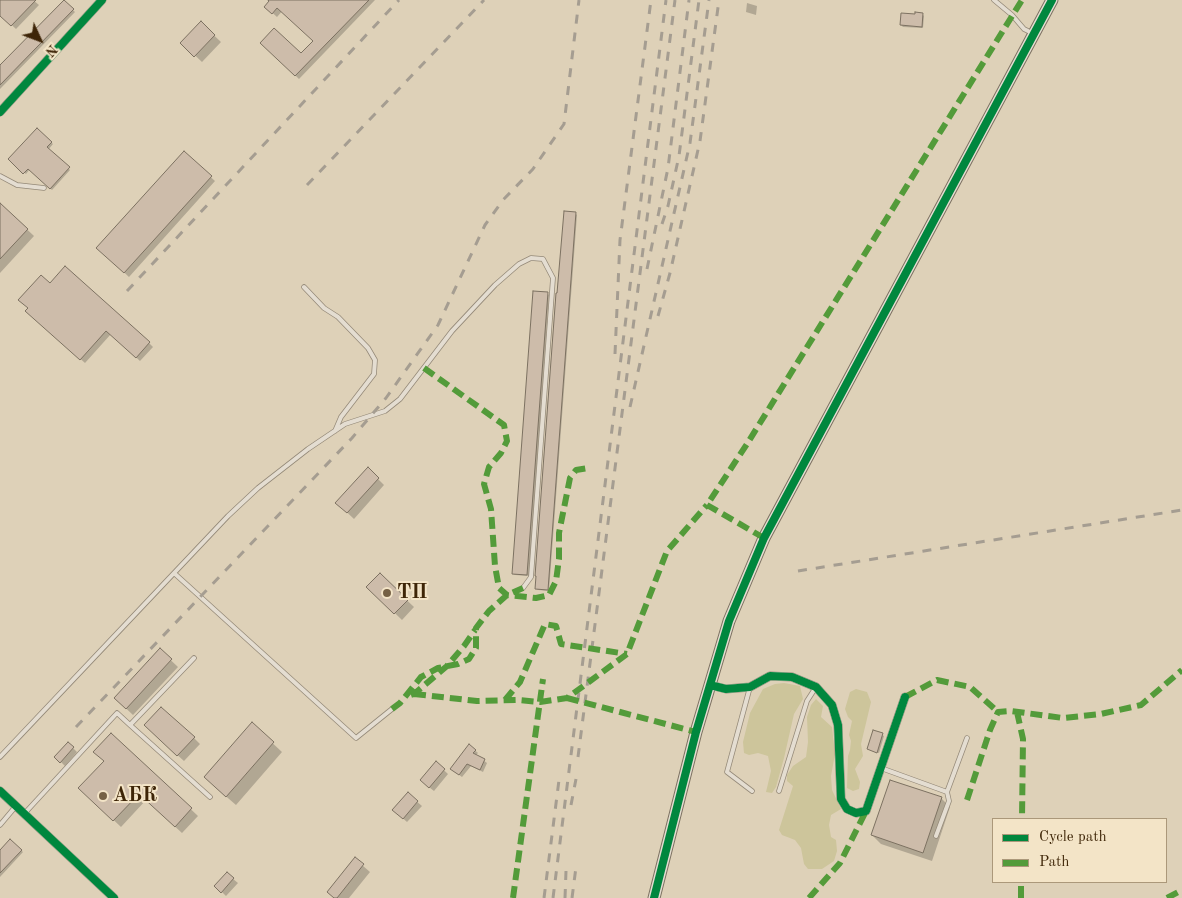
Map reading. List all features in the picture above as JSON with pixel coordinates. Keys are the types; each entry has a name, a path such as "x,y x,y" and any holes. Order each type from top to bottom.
{"street":[{"path":"0,112 102,0"},
{"path":"654,898 696,732 729,621 764,538 1052,0"},
{"path":"710,685 726,689 750,687 770,676 792,677 816,687 832,705 838,725 841,799 847,809 856,813 866,811 905,697"},
{"path":"0,792 114,898"}],"lane":[{"path":"994,0 1012,15 1024,29 1034,34"},
{"path":"0,176 16,185 44,188"},
{"path":"0,757 228,516 258,488 308,449 345,424 385,411 400,399 452,331 495,285 520,264 531,258 543,259 553,278 531,576 523,588"},
{"path":"304,287 324,308 338,317 368,348 375,360 374,374 341,417 335,431"},
{"path":"174,573 356,738 392,709"},
{"path":"130,725 194,658"},
{"path":"750,687 727,772 752,791"},
{"path":"779,791 807,701 816,687"},
{"path":"24,814 117,713 210,797"},
{"path":"936,836 948,801 947,792 967,738"},
{"path":"880,768 947,792"},
{"path":"0,825 16,806"}],"shaded area":[{"path":"784,683 800,686 803,699 794,714 776,787 772,793 766,792 771,771 768,756 758,753 749,755 744,753 743,742 750,713 763,689 775,684"},
{"path":"856,689 867,692 871,702 861,744 863,756 855,769 860,782 859,789 853,791 847,788 848,756 851,741 849,735 852,721 845,709 850,692"},
{"path":"816,699 823,706 821,717 832,727 835,754 831,776 832,790 841,809 831,815 829,825 831,837 836,840 837,851 834,861 822,869 808,869 804,864 801,848 795,840 782,835 779,830 793,786 787,781 787,775 793,766 806,757 808,742 807,717 811,705"}],"building":[{"path":"0,0 36,0 11,26 0,16"},
{"path":"64,0 74,9 0,85 0,65"},
{"path":"268,0 369,0 295,76 260,43 274,28 301,53 313,41 277,8 272,14 264,7"},
{"path":"915,12 923,13 922,27 900,25 901,13 915,14"},
{"path":"201,21 215,35 194,57 180,43"},
{"path":"37,128 52,142 47,147 70,167 50,189 28,169 23,174 8,159"},
{"path":"184,151 212,176 124,273 96,248"},
{"path":"0,203 28,229 0,259"},
{"path":"564,211 576,212 548,590 535,589 535,576"},
{"path":"65,266 150,342 136,358 106,331 80,360 25,311 28,308 18,300 41,275 50,283"},
{"path":"533,291 548,292 527,575 512,574"},
{"path":"368,467 379,478 347,513 335,503"},
{"name":"ТП","path":"380,573 408,600 394,614 366,587"},
{"path":"160,648 172,659 126,709 114,698"},
{"path":"161,707 195,737 177,756 144,725"},
{"path":"252,722 274,742 226,797 204,777"},
{"path":"873,730 883,733 877,753 867,749"},
{"path":"111,733 192,808 175,827 139,794 113,821 78,788 104,761 93,752"},
{"path":"68,742 74,747 60,763 54,757"},
{"path":"469,744 476,750 473,753 485,759 480,770 467,764 459,775 450,769"},
{"path":"436,761 445,769 429,788 420,780"},
{"path":"890,780 942,797 923,853 871,835"},
{"path":"408,792 418,801 403,819 392,810"},
{"path":"10,839 22,850 0,873 0,850"},
{"path":"355,857 364,864 337,898 334,898 327,892"},
{"path":"227,872 234,878 221,893 214,886"}],"railway":[{"path":"127,291 399,0"},
{"path":"307,185 484,0"},
{"path":"76,727 352,438 386,398 438,325 485,225 503,200 533,169 564,124 579,0"},
{"path":"615,354 620,240 651,0"},
{"path":"553,898 666,0"},
{"path":"578,757 675,0"},
{"path":"647,269 668,168 689,0"},
{"path":"662,224 679,156 699,0"},
{"path":"630,407 690,143 709,0"},
{"path":"658,316 670,273 700,141 719,0"},
{"path":"798,571 1182,510"},
{"path":"571,805 576,779"},
{"path":"544,898 559,780"},
{"path":"572,898 576,867"},
{"path":"565,898 566,871"}],"marked path":[{"path":"764,538 707,505 747,444 1022,0"},
{"path":"424,368 504,425 507,441 501,453 489,467 484,484 491,509 495,566 499,588 507,595 536,598 549,595 556,581 559,559 559,533 570,478 576,470 588,468"},
{"path":"414,694 477,701 518,700 540,702 567,698 627,654 667,551 707,505"},
{"path":"392,709 400,703 421,677 438,668 458,664 469,659 476,648 476,628 489,611 507,595 523,588"},
{"path":"505,700 520,682 545,624 556,626 561,644 627,654"},
{"path":"411,695 447,666 475,630"},
{"path":"967,800 990,730 998,712 1011,711 1063,718 1101,714 1141,705 1182,670"},
{"path":"513,898 543,679"},
{"path":"905,697 937,680 970,687 998,712"},
{"path":"567,698 696,732"},
{"path":"1017,712 1023,739 1022,818"},
{"path":"809,898 840,863 866,811"},
{"path":"1021,883 1021,898"},
{"path":"1167,898 1182,890"}],"cycle path":[{"path":"0,112 102,0"},
{"path":"654,898 696,732 729,621 764,538 1052,0"},
{"path":"710,685 726,689 750,687 770,676 792,677 816,687 832,705 838,725 841,799 847,809 856,813 866,811 905,697"},
{"path":"0,791 114,898"}],"place":[{"name":"ТП","path":"387,593"},
{"name":"АБК","path":"103,796"}]}
